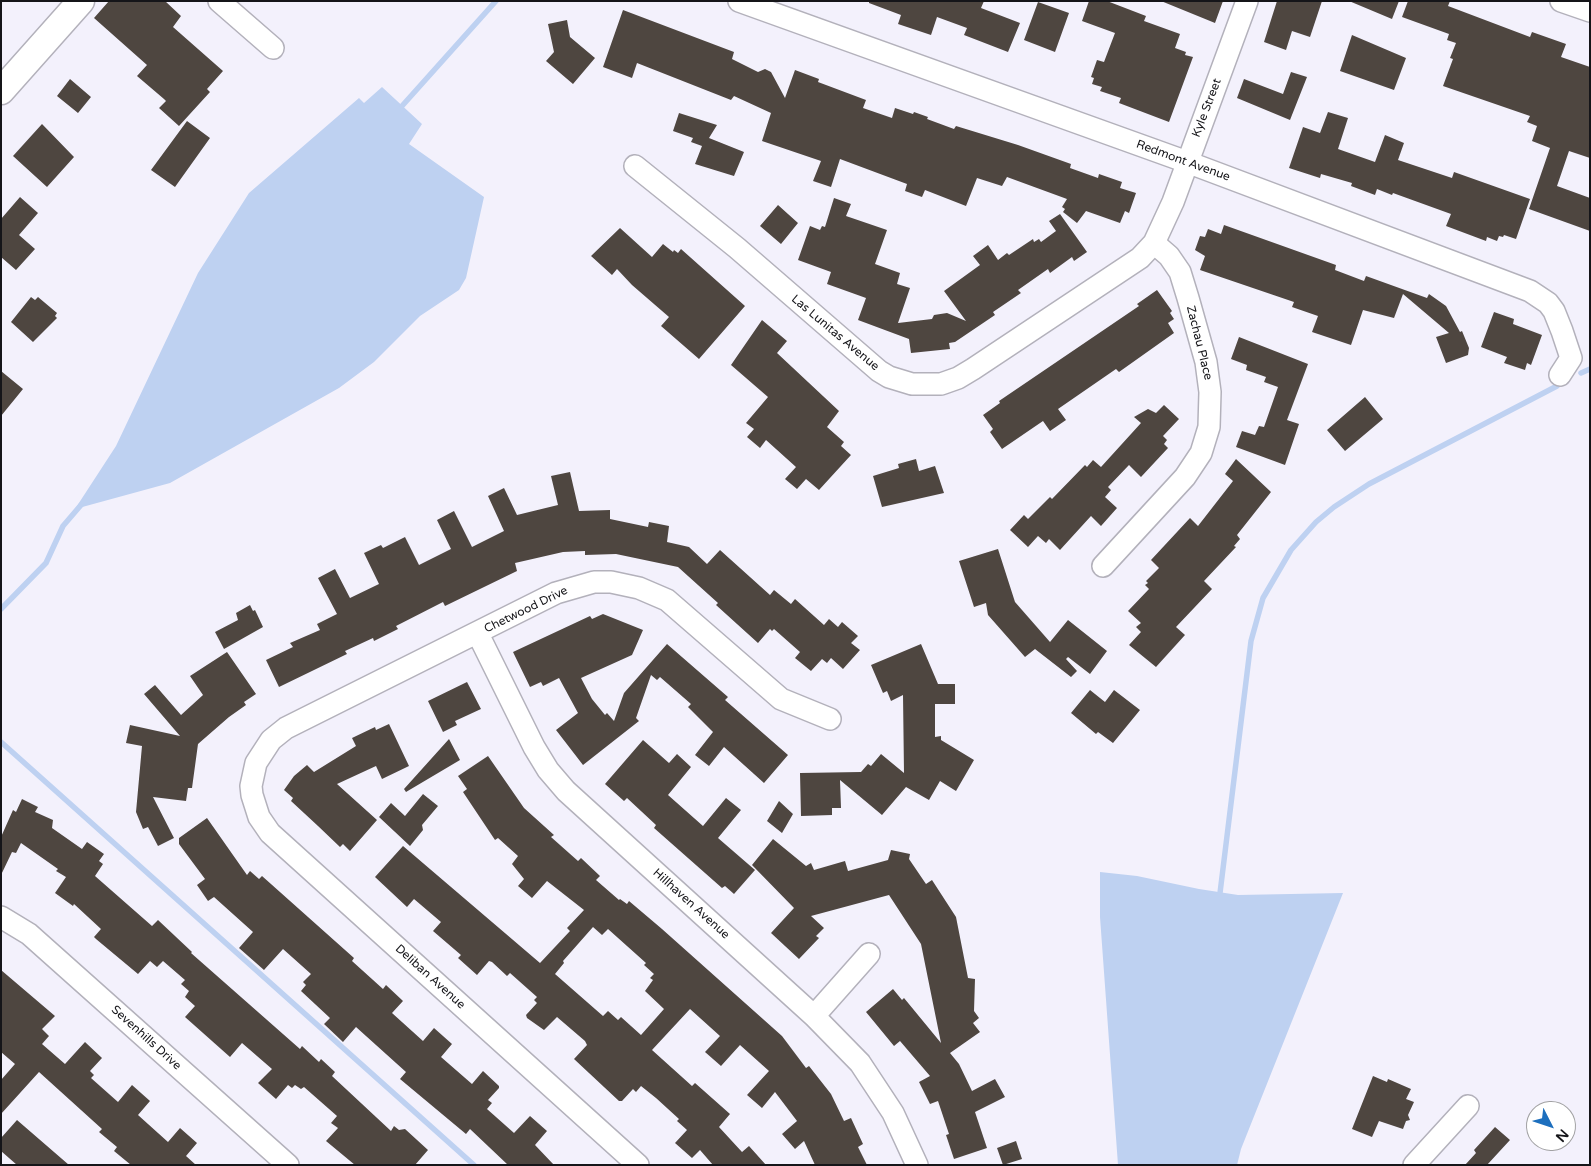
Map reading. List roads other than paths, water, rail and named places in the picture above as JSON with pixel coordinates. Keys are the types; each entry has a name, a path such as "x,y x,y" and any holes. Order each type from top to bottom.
{"street":[{"path":"1,90 81,1"},
{"path":"220,1 273,48"},
{"name":"Redmont Avenue","path":"739,1 1187,162 1539,296 1554,311 1570,354 1570,362 1560,375"},
{"name":"Kyle Street","path":"1154,242 1173,202 1247,1"},
{"path":"1562,1 1590,12"},
{"name":"Las Lunitas Avenue","path":"636,166 737,248 879,371 890,377 912,384 941,384 958,378 974,369 1140,258 1154,242"},
{"name":"Zachau Place","path":"1103,566 1185,477 1201,453 1209,426 1210,392 1206,362 1188,298 1180,272 1169,256 1154,242"},
{"name":"Chetwood Drive","path":"253,772 265,747 286,728 574,586 602,582 639,588 667,600 781,699 830,720"},
{"name":"Hillhaven Avenue","path":"478,634 534,747 556,781 814,1016 860,1063 894,1114 917,1165"},
{"name":"Deliban Avenue","path":"253,772 252,786 256,810 270,833 638,1165"},
{"name":"Sevenhills Drive","path":"1,916 29,934 288,1165"},
{"path":"814,1016 869,954"},
{"path":"1414,1165 1468,1106"}],"water":[{"path":"382,87 422,124 409,144 484,197 466,278 459,290 420,316 374,362 339,388 170,483 75,509 116,446 198,273 249,193 359,98 364,103"},
{"path":"1100,872 1137,876 1238,895 1343,893 1241,1149 1237,1165 1118,1165 1100,917"}],"waterway":[{"path":"402,106 496,1"},
{"path":"1581,373 1590,369"},
{"path":"1220,893 1251,641 1263,598 1291,550 1316,522 1334,507 1369,484 1557,386"},
{"path":"1,609 46,563 63,526 81,505"},
{"path":"1,742 474,1165"}]}
